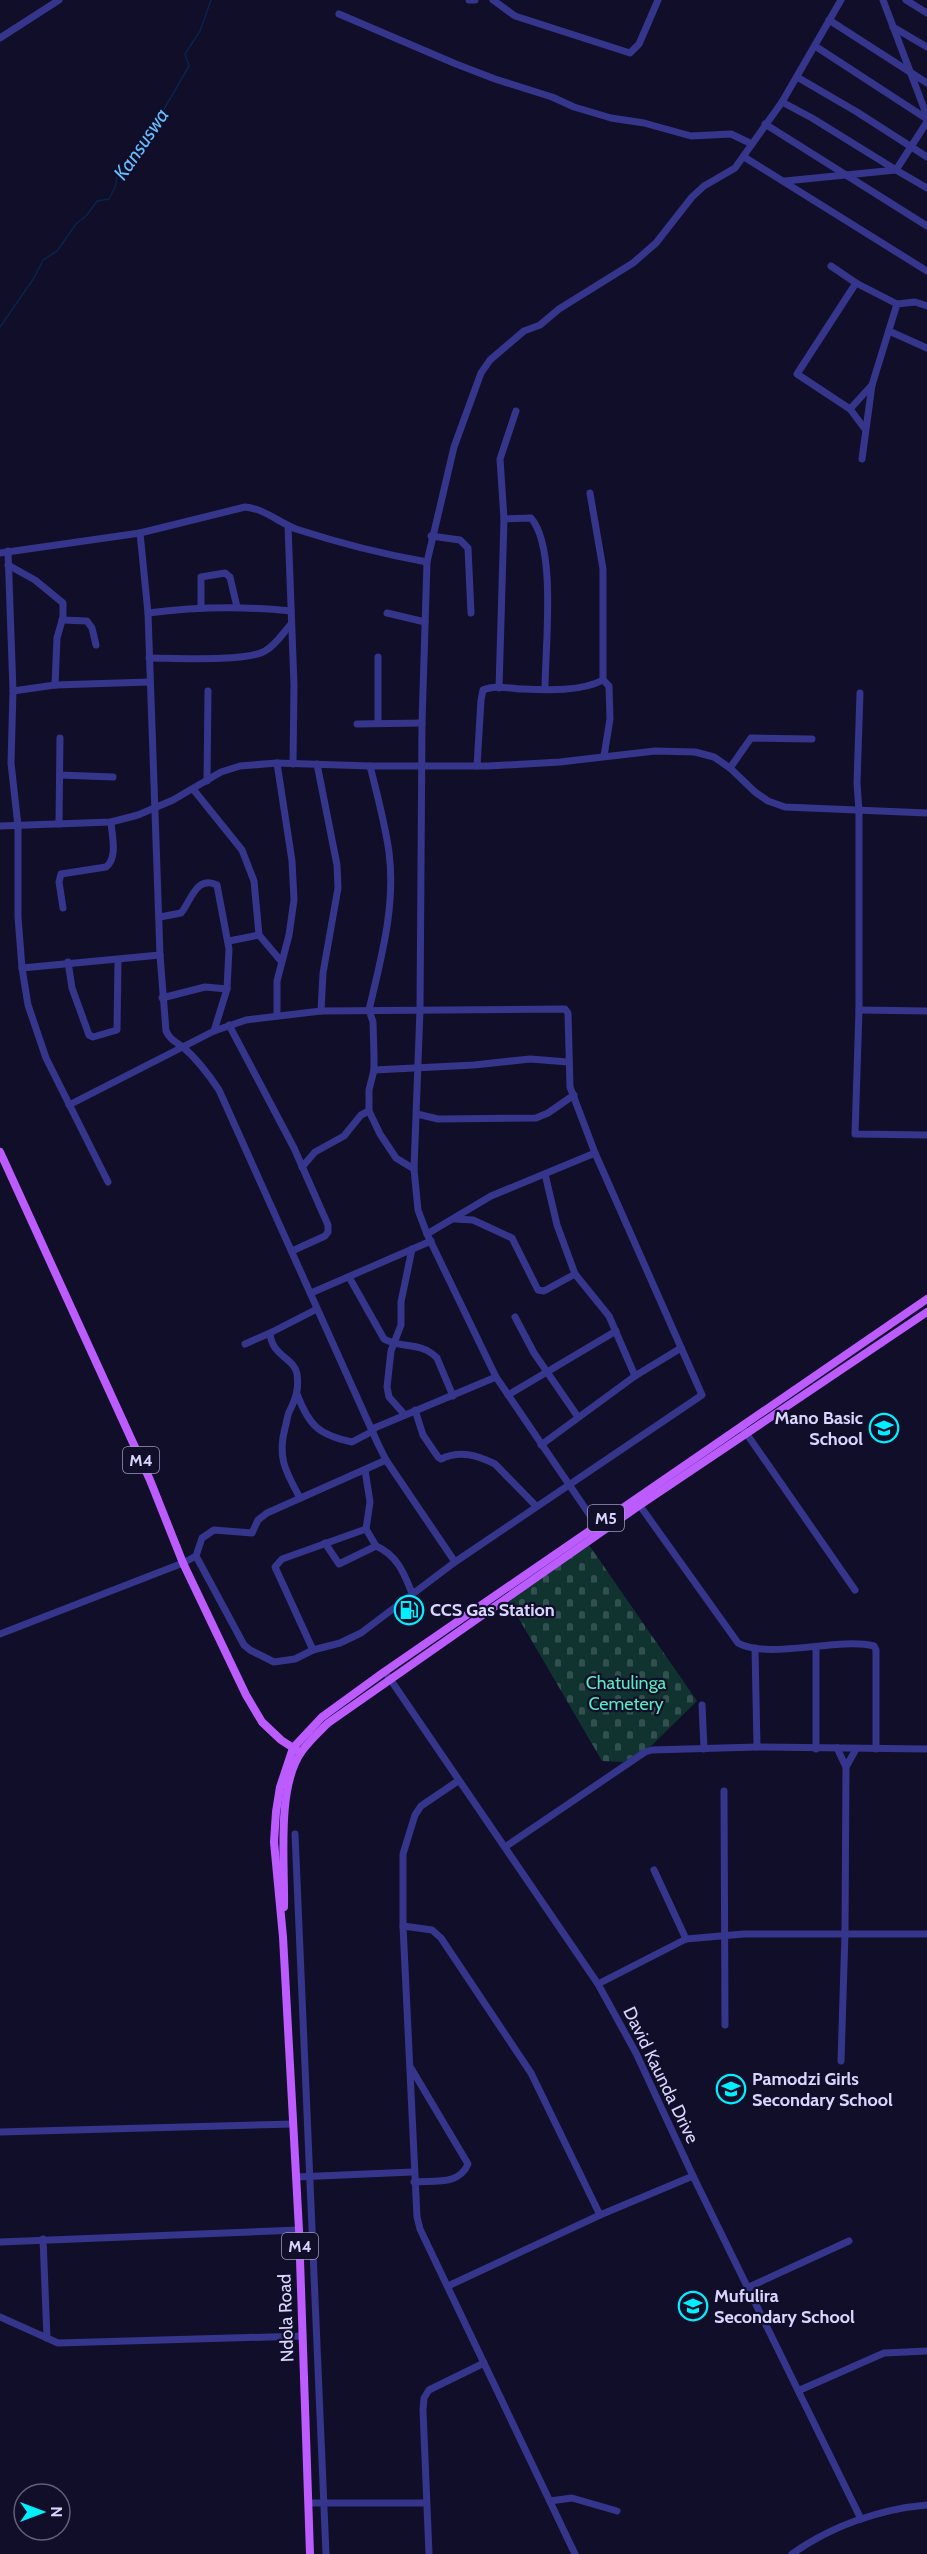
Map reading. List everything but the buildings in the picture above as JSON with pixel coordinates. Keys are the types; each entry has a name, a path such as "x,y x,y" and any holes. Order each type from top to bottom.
{"main road":[{"name":"M4","path":"0,1152 150,1480 183,1563 253,1709 272,1733 297,1750"},
{"name":"M5","path":"297,1750 387,1676 638,1502 740,1426 927,1299"},
{"name":"M5","path":"638,1502 747,1433 927,1312"},
{"name":"Ndola Road","path":"297,1750 285,1804 283,1937 299,2230 310,2554"}],"street":[{"path":"0,38 59,0"},
{"path":"469,0 476,0"},
{"path":"493,0 515,16 630,53 639,44 658,0"},
{"path":"599,1529 496,1377 429,1238 418,1210 414,1169 420,1009 424,765 422,723 427,562 431,536 454,447 481,373 490,360 524,331 540,325 560,309 633,263 656,243 692,197 704,186 735,168 782,102 841,0"},
{"path":"883,0 927,119 896,170"},
{"path":"906,0 927,13"},
{"path":"339,14 485,76 611,118 644,123 680,134 703,136 731,134 752,144"},
{"path":"829,20 927,83"},
{"path":"892,26 927,47"},
{"path":"815,46 927,119"},
{"path":"796,77 857,111 927,157"},
{"path":"782,102 927,188"},
{"path":"765,124 927,226"},
{"path":"744,157 927,271"},
{"path":"785,181 896,170"},
{"path":"831,266 856,283 897,304 918,302 927,306"},
{"path":"856,283 797,374 850,409 865,429"},
{"path":"862,459 872,385 897,304"},
{"path":"889,331 927,348"},
{"path":"850,409 872,385"},
{"path":"499,688 504,519 500,459 516,411"},
{"path":"590,493 603,569 603,680 609,686 610,719 604,756"},
{"path":"108,1182 46,1058 28,1005 18,917 18,826 11,763 13,691 8,565 4,552 140,532 245,507 261,510 288,526 371,552 427,562"},
{"path":"504,519 531,518 542,542 546,575 544,689"},
{"path":"288,526 294,685 293,764"},
{"path":"140,532 148,613 160,955 166,1031 173,1042 183,1047 208,1073 219,1090 386,1460 455,1562"},
{"path":"431,536 460,540 468,548 471,613"},
{"path":"8,565 29,576 61,599 62,620 57,638 56,685"},
{"path":"201,608 201,577 225,573 230,577 237,607"},
{"path":"148,613 237,607 291,611"},
{"path":"387,613 425,622"},
{"path":"62,620 87,621 92,628 96,645"},
{"path":"149,658 200,658 262,653 272,646 291,624"},
{"path":"378,657 378,723"},
{"path":"477,766 481,694 487,688 544,689 591,686 603,680"},
{"path":"13,691 56,685 149,682"},
{"path":"207,781 208,691"},
{"path":"860,693 857,783 859,1010 855,1134 927,1135"},
{"path":"357,724 422,723"},
{"path":"59,824 60,738"},
{"path":"730,768 751,738 812,739"},
{"path":"0,826 111,822 155,808 233,767 277,763 477,766 560,762 655,751 695,752 714,757 730,768 755,792 768,801 785,807 859,812 927,813"},
{"path":"277,763 294,878 292,918 278,981 277,1016"},
{"path":"317,764 337,865 338,888 323,973 321,1011"},
{"path":"370,766 389,852 390,884 388,924 369,1010 373,1022 374,1070 369,1090 369,1111 380,1134 396,1158 414,1169"},
{"path":"60,775 113,777"},
{"path":"193,789 230,832 249,865 254,881 259,934 281,961"},
{"path":"63,908 59,882 61,874 106,867 110,864 113,852 111,822"},
{"path":"160,917 181,913 196,888 213,883 219,890 221,914 229,941 227,988 214,1032"},
{"path":"229,941 259,934"},
{"path":"22,968 160,955"},
{"path":"69,963 75,996 89,1035 93,1037 117,1030 118,960"},
{"path":"162,998 205,987 227,988"},
{"path":"69,1105 214,1032 246,1020 321,1011 565,1010 568,1013 570,1087 596,1154 702,1395 455,1562 361,1633 295,1659 274,1662 250,1650 244,1644 196,1556"},
{"path":"859,1010 927,1011"},
{"path":"229,1025 262,1084 303,1167 328,1225 328,1232 314,1242 292,1251"},
{"path":"374,1070 474,1065 530,1059 568,1062"},
{"path":"417,1114 438,1119 536,1118 548,1113 574,1095"},
{"path":"303,1167 315,1152 344,1136 361,1115 369,1111"},
{"path":"311,1293 412,1249 452,1219 490,1196 596,1154"},
{"path":"545,1174 557,1224 575,1275 603,1306 635,1377"},
{"path":"452,1219 473,1220 512,1238 538,1290 544,1291 575,1275"},
{"path":"405,1415 387,1392 393,1343 401,1325 401,1302 412,1249"},
{"path":"349,1277 384,1339 393,1343 419,1346 433,1353 453,1396"},
{"path":"245,1344 317,1309"},
{"path":"515,1317 534,1353 578,1417"},
{"path":"508,1395 616,1331"},
{"path":"270,1333 271,1341 279,1354 295,1368 297,1394 311,1423 324,1434 352,1442 415,1410 496,1377"},
{"path":"541,1445 635,1377 681,1348"},
{"path":"297,1394 287,1419 281,1454 282,1462 300,1498"},
{"path":"415,1410 423,1435 438,1457 441,1459 450,1454 465,1454 495,1464 536,1506"},
{"path":"740,1426 855,1590"},
{"path":"0,1634 183,1563 196,1556 202,1538 214,1530 252,1533 258,1520 267,1513 386,1460"},
{"path":"365,1470 370,1502 366,1529 376,1546 387,1551 399,1565 412,1593"},
{"path":"638,1502 738,1643 755,1648 869,1644 876,1650 876,1749"},
{"path":"313,1650 275,1567 282,1559 366,1529"},
{"path":"325,1543 339,1564 376,1546"},
{"path":"816,1647 816,1749"},
{"path":"755,1648 757,1748"},
{"name":"David Kaunda Drive","path":"387,1676 598,1984 636,2053 693,2176 800,2390 861,2519"},
{"path":"702,1705 704,1749"},
{"path":"505,1847 645,1752 757,1748 927,1749"},
{"path":"837,1748 846,1767 845,1933 841,2061"},
{"path":"846,1767 856,1749"},
{"path":"458,1781 429,1799 415,1815 403,1854 413,2172 417,2217 420,2229 575,2554"},
{"path":"723,1791 725,2025"},
{"path":"295,1834 326,2554"},
{"path":"654,1870 686,1939"},
{"path":"404,1926 432,1930 441,1938 531,2073 600,2215"},
{"path":"598,1984 686,1939 726,1934 927,1935"},
{"path":"284,1947 299,1945"},
{"path":"410,2065 468,2164 465,2170 451,2181 414,2182"},
{"path":"0,2132 293,2124"},
{"path":"296,2178 413,2172"},
{"path":"448,2286 600,2215 693,2176"},
{"path":"0,2242 299,2230"},
{"path":"43,2239 47,2338"},
{"path":"749,2287 849,2241"},
{"path":"0,2317 58,2343 303,2336"},
{"path":"800,2390 884,2353 927,2351"},
{"path":"429,2554 424,2398 429,2390 484,2363"},
{"path":"550,2501 572,2498 617,2511"},
{"path":"308,2503 426,2503"},
{"path":"792,2554 822,2536 861,2519 890,2510 927,2505"}],"green space":[{"name":"Chatulinga Cemetery","path":"589,1545 697,1701 649,1748 623,1762 602,1761 508,1600"}],"waterway":[{"name":"Kansuswa","path":"0,327 34,278 43,260 57,251 76,224 87,215 97,201 109,199 116,185 117,173 137,156 189,66 185,54 200,31 211,0"}],"place":[{"name":"Mano Basic School","path":"884,1428"},
{"name":"CCS Gas Station","path":"409,1610"},
{"name":"Pamodzi Girls Secondary School","path":"731,2089"},
{"name":"Mufulira Secondary School","path":"693,2306"}]}
